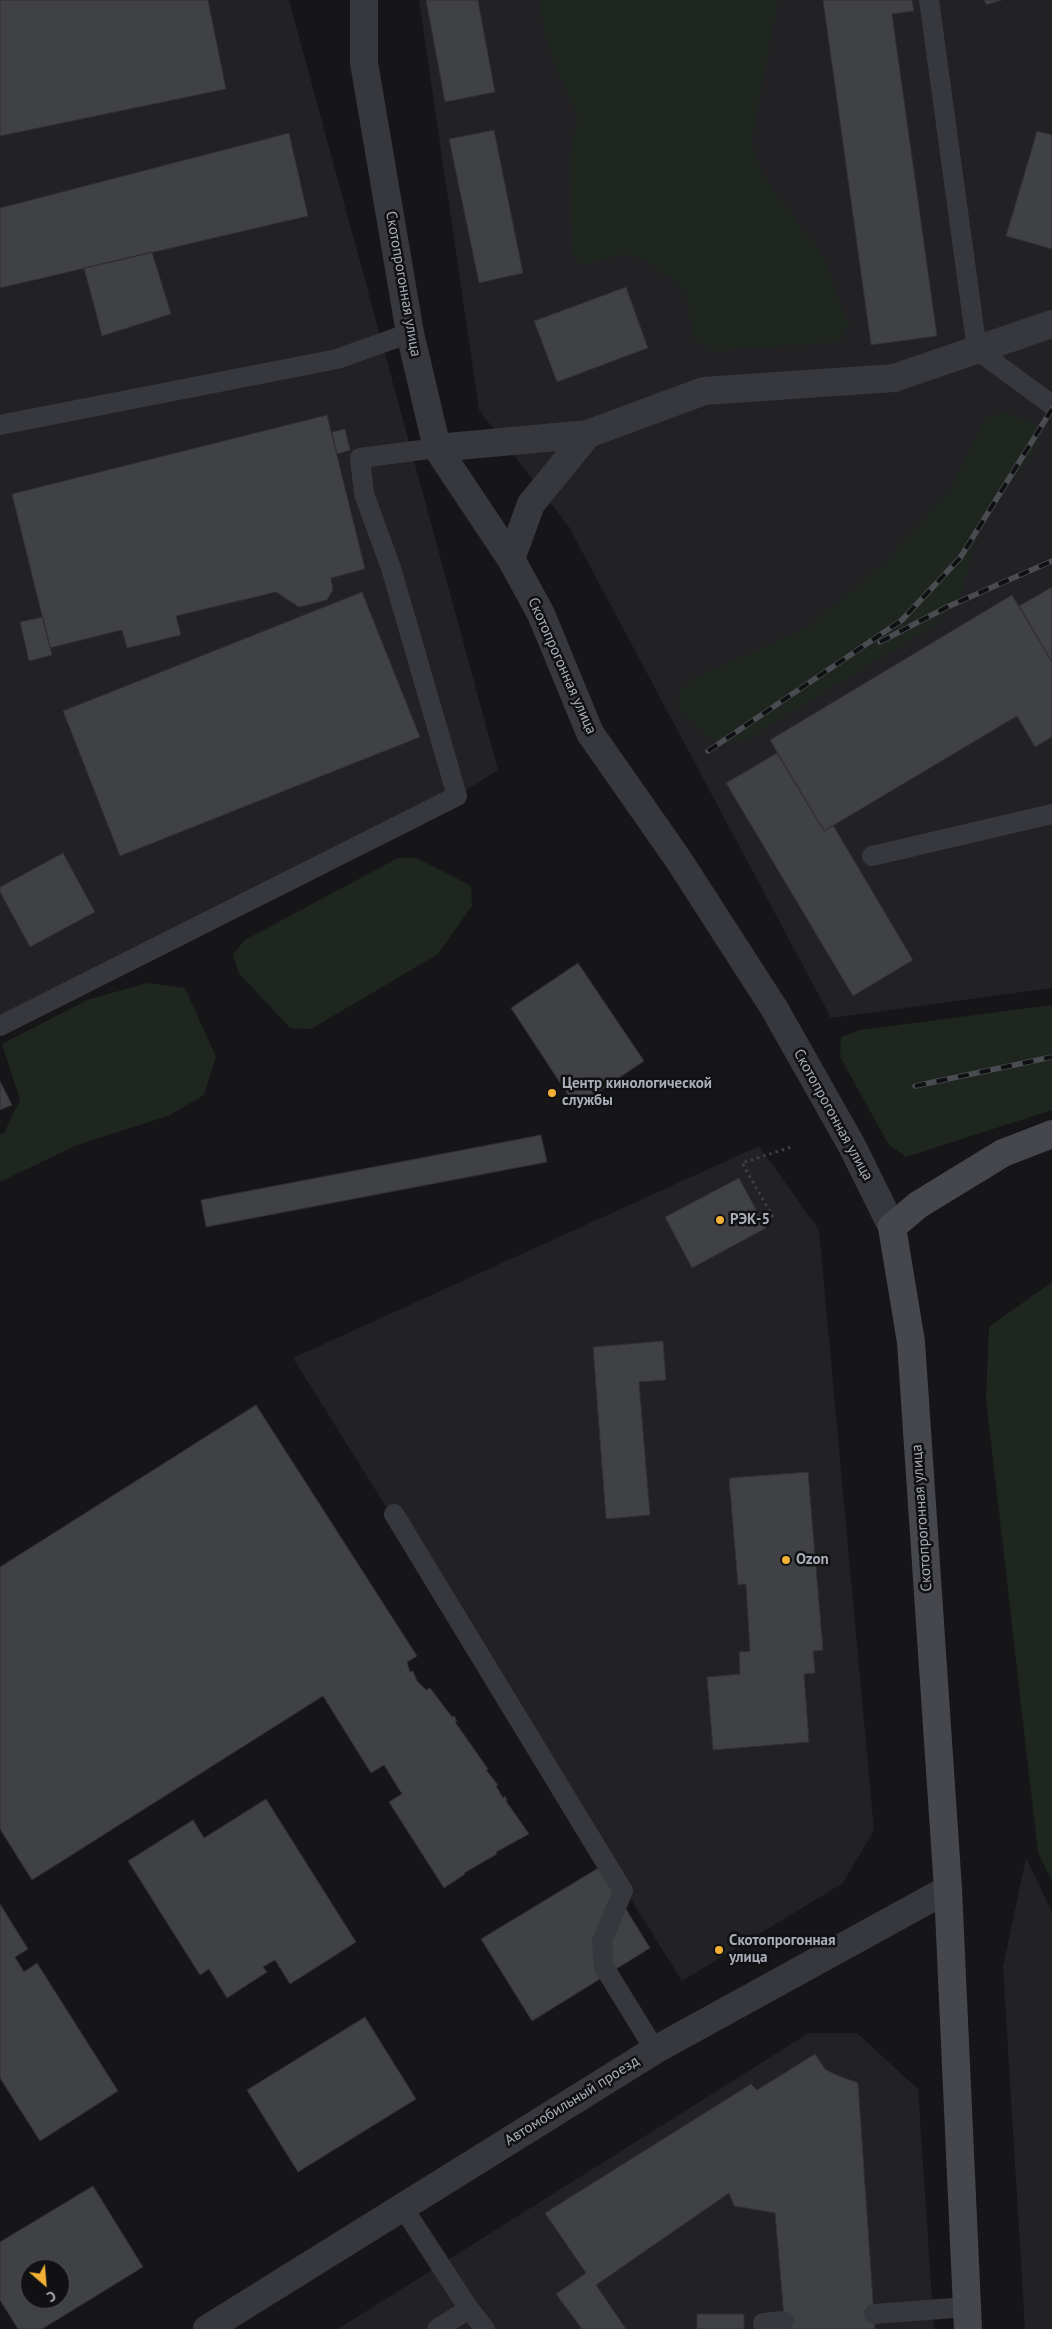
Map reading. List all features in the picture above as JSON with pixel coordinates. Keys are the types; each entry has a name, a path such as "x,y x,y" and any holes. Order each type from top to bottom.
{"street":[{"name":"Скотопрогонная улица","path":"364,0 364,63 410,333 437,448 510,559 541,614 590,733 678,859 774,1008 852,1146 892,1227 911,1342 948,1889 968,2318"},
{"path":"437,448 588,434 704,391 894,378 1052,324"},
{"path":"510,559 531,504 588,434"},
{"path":"892,1227 918,1205 1003,1153 1052,1134"},
{"name":"Автомобильный проезд","path":"207,2329 655,2050 948,1889"}],"lane":[{"path":"929,0 978,350 1052,406"},
{"path":"0,426 337,359 410,333"},
{"path":"0,1026 457,796 391,568 364,494 360,458 437,448"},
{"path":"872,856 1052,814"},
{"path":"394,1514 623,1892 602,1941 604,1967 655,2050"},
{"path":"402,2206 469,2309 485,2329"},
{"path":"437,2329 469,2309"},
{"path":"874,2314 968,2318"},
{"path":"764,2329 763,2323 784,2322"}],"path":[{"path":"773,1216 742,1163 792,1147"}],"shaded area":[{"path":"0,0 289,0 498,770 457,796 0,1026"},
{"path":"419,0 1052,0 1052,988 831,1018 569,527 479,410"},
{"path":"538,0 778,0 751,144 765,179 823,257 849,326 838,342 710,351 693,335 687,296 674,281 642,258 624,254 583,265 571,251 570,155 578,118 548,47"},
{"path":"1003,411 1038,426 1039,445 982,522 960,598 935,625 744,741 726,744 707,736 677,708 681,689 697,677 807,628 884,564 951,488 986,418"},
{"path":"398,858 417,858 471,886 472,906 438,954 311,1029 290,1028 238,972 233,954 245,940"},
{"path":"147,983 185,988 216,1057 204,1095 168,1116 77,1145 0,1182 0,1134 4,1133 20,1100 2,1044 87,1000"},
{"path":"1052,1005 1052,1110 906,1157 889,1145 840,1057 841,1037 860,1030"},
{"path":"759,1146 819,1230 874,1830 843,1883 682,1981 293,1358"},
{"path":"1052,1282 1052,1881 1038,1853 986,1398 989,1327"},
{"path":"1026,1858 1052,1912 1052,2329 1025,2329 1003,1967"},
{"path":"809,2033 857,2033 918,2089 934,2329 338,2329"}],"building":[{"path":"0,0 208,0 226,89 0,136"},
{"path":"426,0 478,0 495,92 445,102"},
{"path":"823,0 912,0 914,11 892,14 937,336 871,345"},
{"path":"984,0 1002,0 986,5"},
{"path":"494,130 523,273 479,283 449,139"},
{"path":"1037,131 1052,135 1052,249 1006,236"},
{"path":"289,133 308,216 0,288 0,208"},
{"path":"152,252 171,314 102,336 84,268"},
{"path":"626,287 648,348 557,382 534,321"},
{"path":"327,415 365,569 331,578 333,590 327,600 299,607 276,592 176,616 181,635 127,648 122,630 50,648 12,494"},
{"path":"345,429 350,450 337,454 332,432"},
{"path":"1052,587 1052,662 1019,606"},
{"path":"362,592 420,737 120,856 63,711"},
{"path":"1012,595 1052,662 1052,737 1035,747 1017,716 824,831 770,740"},
{"path":"43,617 52,655 29,661 20,622"},
{"path":"777,753 824,831 833,825 913,960 853,996 726,783"},
{"path":"63,853 95,912 30,947 0,892 0,887"},
{"path":"578,963 644,1061 576,1107 511,1008"},
{"path":"0,1081 12,1105 0,1110"},
{"path":"541,1135 547,1162 206,1227 201,1200"},
{"path":"739,1178 766,1228 692,1268 665,1217"},
{"path":"663,1341 666,1380 639,1382 650,1515 606,1519 593,1347"},
{"path":"256,1405 417,1656 407,1662 410,1672 413,1671 417,1681 426,1690 430,1688 452,1717 454,1716 457,1721 455,1722 498,1785 496,1786 503,1798 505,1796 506,1801 529,1834 496,1852 497,1854 464,1873 444,1888 389,1802 402,1794 384,1765 371,1773 323,1696 32,1880 0,1829 0,1567"},
{"path":"808,1472 823,1650 813,1651 815,1673 804,1674 809,1742 713,1750 707,1677 740,1674 739,1652 750,1651 746,1584 738,1585 729,1478"},
{"path":"266,1799 356,1942 290,1984 275,1960 263,1967 267,1972 227,1998 209,1969 200,1975 128,1861 193,1820 204,1838"},
{"path":"600,1867 650,1948 532,2021 481,1939"},
{"path":"0,1904 28,1949 15,1957 24,1972 37,1963 118,2091 40,2141 0,2078"},
{"path":"365,2017 416,2099 298,2172 247,2090"},
{"path":"815,2054 825,2069 858,2083 875,2329 785,2329 775,2213 734,2206 729,2193 596,2285 626,2329 582,2329 556,2294 586,2273 545,2213 751,2084 757,2090"},
{"path":"93,2186 143,2267 42,2329 18,2329 0,2300 0,2242"},
{"path":"697,2314 744,2314 744,2329 697,2329"}],"railway":[{"path":"708,751 902,620 960,558 1052,409"},
{"path":"880,642 947,607 1052,561"},
{"path":"915,1086 1052,1057"}],"place":[{"name":"Центр кинологической службы","path":"552,1093"},
{"name":"РЭК-5","path":"720,1220"},
{"name":"Ozon","path":"786,1560"},
{"name":"Скотопрогонная улица","path":"719,1950"}]}
